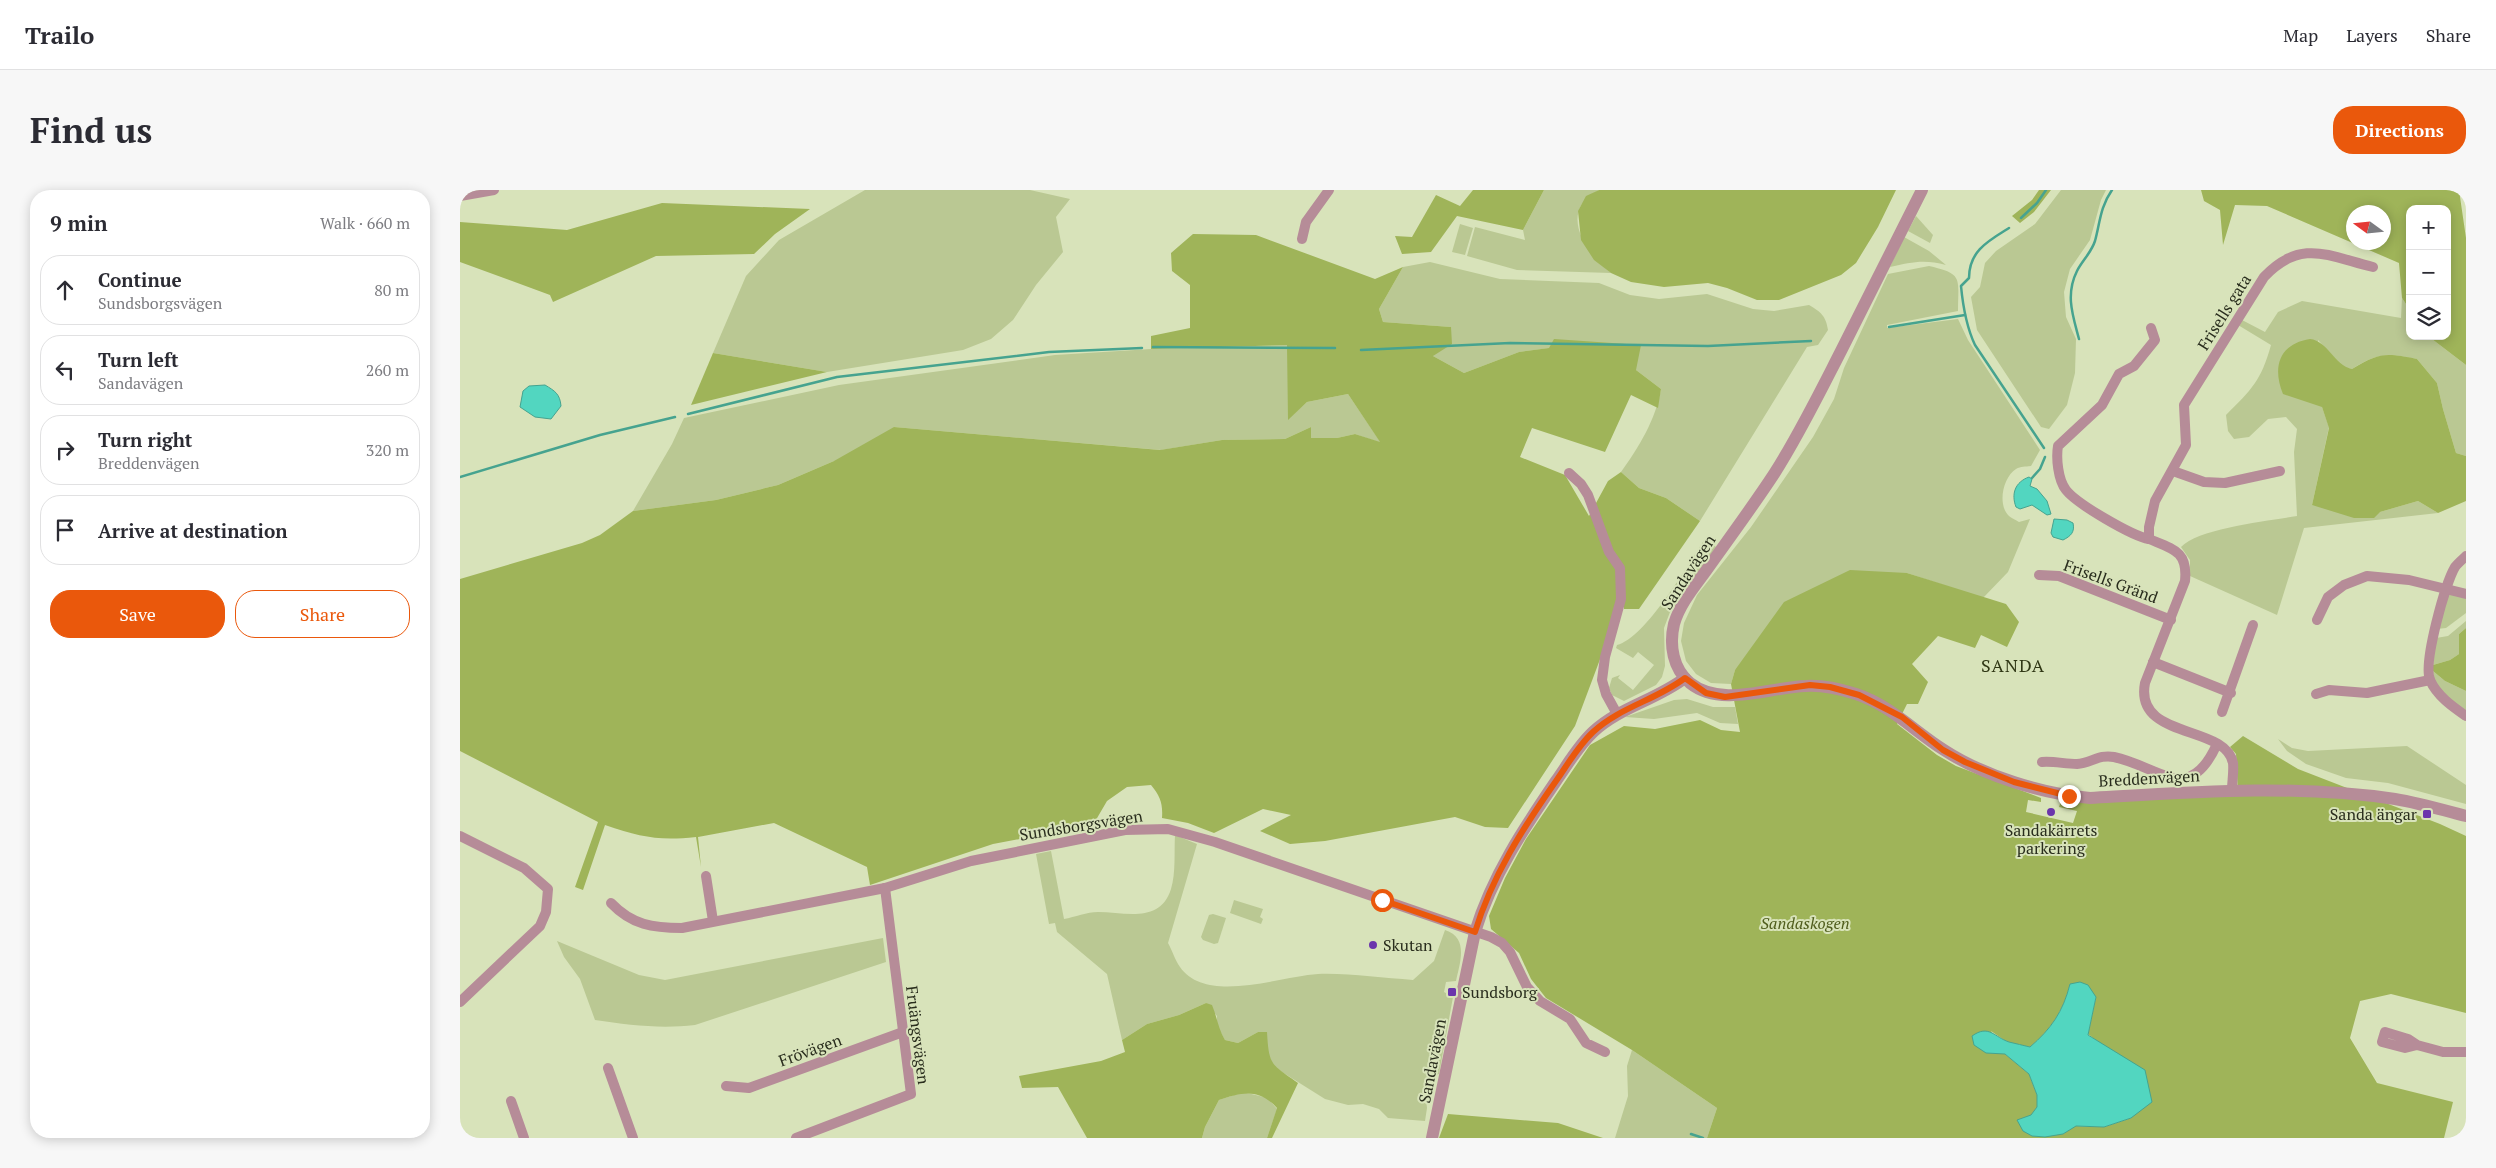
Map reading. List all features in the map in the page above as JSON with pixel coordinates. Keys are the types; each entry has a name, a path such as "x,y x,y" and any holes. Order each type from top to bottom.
{"street":[{"path":"460,196 494,190"},
{"path":"1302,239 1306,222 1329,190"},
{"name":"Sandavägen","path":"1432,1138 1475,932 1489,895 1518,838 1580,746 1593,732 1617,714 1674,686 1685,678 1674,661 1672,642 1674,623 1687,597 1774,474 1814,404 1922,190"},
{"name":"Frisells gata","path":"2149,540 2149,527 2155,501 2186,445 2184,405 2264,277 2277,263 2294,255 2312,252 2373,267"},
{"path":"2151,328 2155,340 2134,366 2120,374 2102,405 2058,446 2056,454 2061,480 2067,491 2125,532 2170,548 2180,554 2186,566 2185,581 2143,691 2148,708 2154,716 2225,749 2233,762 2232,790"},
{"path":"2173,471 2204,482 2224,482 2280,471"},
{"path":"1569,473 1581,484 1588,495 1609,552 1620,568 1621,599 1605,657 1602,680 1606,694 1617,714"},
{"path":"2466,556 2456,567 2434,632 2430,680 2449,705 2466,716"},
{"name":"Frisells Gränd","path":"2040,575 2059,576 2171,620"},
{"path":"2317,620 2328,597 2344,585 2367,576 2409,580 2466,594"},
{"path":"2222,712 2231,694 2253,625"},
{"path":"2153,662 2231,694"},
{"name":"Breddenvägen","path":"1685,678 1706,693 1725,697 1810,685 1830,687 1859,695 1902,717 1943,750 1965,762 2014,782 2050,792 2090,798 2232,790 2360,795 2398,800 2466,816"},
{"path":"2316,694 2328,690 2367,694 2430,680"},
{"path":"2042,762 2058,761 2076,764 2101,756 2115,758 2163,774 2188,779 2198,774 2216,744"},
{"name":"Sundsborgsvägen","path":"611,904 620,914 639,924 656,928 682,928 886,888 970,860 1125,830 1168,829 1215,842 1475,932"},
{"path":"460,836 524,868 548,889 546,912 540,926 460,1002"},
{"path":"706,876 713,921"},
{"name":"Fruängsvägen","path":"796,1138 911,1094 886,888"},
{"path":"1475,932 1502,943 1514,960 1527,987 1540,1000 1570,1019 1586,1043 1606,1052"},
{"name":"Frövägen","path":"726,1086 749,1088 903,1032"},
{"path":"2417,1045 2442,1052 2466,1052"},
{"path":"608,1068 633,1138"},
{"path":"510,1101 524,1138"}],"green space":[{"path":"865,190 1030,190 1070,199 1056,217 1063,252 1036,285 1013,320 991,339 963,350 827,372 713,353 746,276 779,240"},
{"path":"1473,190 1544,190 1523,230 1457,216 1431,252 1402,254 1395,236 1412,237 1436,195 1460,206"},
{"path":"1544,190 1599,190 1586,199 1580,209 1577,220 1580,232 1592,254 1611,273 1517,270 1467,256 1475,227 1525,240 1523,230"},
{"path":"1599,190 1896,190 1878,227 1856,263 1841,275 1779,300 1757,300 1727,288 1708,283 1664,287 1631,282 1611,273 1594,260 1581,240 1578,211 1586,196"},
{"path":"2039,190 2051,190 2034,212 2020,223 2012,216 2032,200"},
{"path":"2061,190 2106,190 2101,200 2090,240 2070,269 2064,292 2066,317 2076,339 2075,373 2067,405 2049,429 2041,427 1977,330 1971,297 1980,287 1985,263 1996,251 2035,224"},
{"path":"2201,190 2459,190 2466,238 2466,365 2433,340 2451,340 2451,205 2406,205 2406,304 2402,298 2399,263 2369,250 2391,250 2391,205 2346,205 2346,240 2267,206 2235,205 2223,245 2220,210 2204,201"},
{"path":"662,203 810,209 775,234 754,254 656,256 553,302 550,295 460,262 460,222 567,230"},
{"path":"1916,216 1933,235 1930,243 1908,231"},
{"path":"1460,224 1473,228 1465,255 1452,252"},
{"path":"1193,234 1256,235 1375,279 1403,267 1379,309 1383,322 1451,327 1452,344 1433,356 1464,373 1519,352 1549,348 1554,339 1641,345 1636,370 1661,389 1658,408 1631,395 1605,452 1532,428 1520,457 1565,475 1589,516 1608,481 1621,472 1639,488 1666,498 1700,521 1639,609 1624,609 1624,573 1608,638 1575,726 1508,828 1485,827 1455,817 1325,841 1290,844 1260,831 1291,815 1263,809 1214,833 1188,823 1162,818 1160,800 1151,785 1127,787 1107,801 1093,825 993,844 870,885 867,867 774,823 698,837 701,867 696,837 650,837 605,825 583,890 575,887 598,822 460,751 460,579 582,543 600,535 633,511 716,500 778,485 834,461 894,427 1160,450 1222,440 1285,439 1311,427 1311,438 1337,438 1355,434 1380,442 1348,394 1307,402 1288,420 1287,345 1151,349 1151,336 1190,328 1190,285 1172,271 1171,253"},
{"path":"1904,237 1929,251 1946,265 1918,262 1890,267"},
{"path":"1430,262 1500,279 1599,283 1630,295 1659,299 1707,294 1753,309 1774,311 1809,305 1822,315 1828,330 1818,345 1807,347 1700,521 1666,498 1639,488 1621,472 1651,422 1661,389 1636,370 1550,348 1519,352 1464,373 1433,356 1451,327 1383,322 1379,309 1403,267"},
{"path":"1929,266 1948,272 1957,279 1958,311 1887,325 1887,328 1958,319 1968,340 2040,450 2031,466 2021,467 2011,473 2003,491 2003,505 2010,517 2019,522 2030,519 2008,572 1983,598 1907,573 1735,670 1731,684 1711,683 1696,674 1686,661 1681,641 1684,623 1697,595 1751,527 1813,437 1834,399 1844,368 1888,274"},
{"path":"2402,298 2406,304 2406,340 2433,340 2466,365 2466,456 2456,453 2437,383 2417,359 2391,355 2376,357 2352,369 2343,367 2318,340 2322,407 2329,427 2312,505 2380,512 2418,501 2438,513 2304,528 2277,615 2190,576 2190,560 2181,547 2190,540 2235,526 2297,516 2294,452 2297,429 2286,417 2268,419 2249,437 2234,439 2228,431 2226,415 2254,384 2271,345 2238,325 2242,320 2265,332 2278,312 2302,301 2401,318"},
{"path":"2310,339 2322,344 2340,363 2352,369 2370,359 2383,355 2417,359 2437,383 2456,453 2466,456 2466,501 2438,513 2418,501 2380,512 2374,518 2354,518 2312,505 2329,428 2322,407 2283,394 2278,375 2281,358 2285,351 2299,342"},
{"path":"1288,345 1288,419 1307,402 1348,394 1381,443 1355,434 1337,438 1311,438 1311,427 1285,439 1222,440 1161,450 894,427 1376,821 460,608 1048,711 834,461 778,485 716,500 633,511 672,444 684,418 839,385 1055,355 1151,349"},
{"path":"713,353 827,372 691,405"},
{"path":"1705,539 1716,547 1670,612 1664,628 1665,666 1662,677 1656,685 1624,701 1612,695 1609,688 1612,678 1620,675 1618,678 1633,690 1654,665 1638,652 1633,658 1616,648 1617,645 1641,629 1653,615"},
{"name":"Sandaskogen","path":"1850,570 1907,573 2006,604 2019,622 2007,647 1981,635 1975,648 1938,636 1912,664 1928,682 1918,704 1907,704 1897,724 1937,755 1956,766 2041,798 2041,802 2028,800 2026,812 2073,823 2077,811 2059,807 2061,801 2087,802 2238,794 2236,754 2230,747 2243,736 2298,769 2440,824 2466,836 2466,1013 2391,994 2360,1001 2350,1038 2377,1083 2453,1102 2444,1138 1707,1138 1717,1108 1632,1050 1546,998 1531,979 1519,953 1491,929 1489,916 1505,878 1526,839 1590,745 1624,726 1655,729 1700,720 1721,730 1740,732 1731,684 1735,670 1784,602","holes":["2070,984 2096,997 2088,1034 2106,1048 2131,1118 2104,1127 2075,1126 2063,1134 2018,1120 2032,1115 2037,1107 2037,1095 2029,1074 2005,1054 1991,1031 2007,1042 2030,1047 2050,1027 2064,1003"]},
{"path":"2451,594 2466,598 2466,613 2446,628 2437,629 2448,596"},
{"path":"2466,621 2466,628 2459,634 2459,654 2450,660 2433,665 2436,638 2448,636"},
{"path":"2466,628 2466,691 2445,681 2433,671 2433,665 2450,660 2459,654 2459,634"},
{"path":"2433,671 2445,681 2466,691 2466,711 2440,689 2436,683"},
{"path":"1687,699 1713,707 1735,707 1738,724 1720,723 1697,713 1654,719 1625,717 1674,700"},
{"path":"2278,739 2292,748 2308,751 2407,746 2466,785 2466,804 2388,783 2346,778 2306,764 2287,751"},
{"path":"1175,835 1197,844 1168,943 1180,967 1192,978 1207,984 1245,986 1318,974 1413,980 1434,961 1445,930 1453,934 1460,945 1461,959 1456,981 1446,982 1444,992 1453,997 1439,1074 1424,1080 1427,1108 1425,1121 1388,1118 1379,1109 1363,1104 1348,1105 1325,1099 1274,1067 1258,1032 1238,1043 1225,1040 1217,1026 1217,1016 1206,1003 1179,1015 1147,1024 1122,1040 1107,974 1057,932 1055,923 1049,924 1036,854 1051,851 1064,919 1094,912 1140,914 1150,912 1159,907 1166,900 1171,889 1173,883"},
{"path":"1234,900 1263,909 1260,917 1263,919 1261,924 1230,913"},
{"path":"1213,914 1226,918 1218,943 1214,944 1203,940 1201,937 1209,915"},
{"path":"883,938 886,962 695,1025 669,1027 595,1020 580,979 564,957 557,941 639,975 665,980"},
{"path":"1206,1003 1212,1005 1225,1040 1238,1043 1258,1032 1267,1032 1269,1052 1273,1063 1298,1083 1272,1138 1267,1138 1277,1108 1264,1097 1257,1095 1235,1095 1219,1100 1205,1127 1202,1138 1087,1138 1058,1087 1022,1088 1019,1076 1101,1061 1125,1052 1122,1040 1147,1024 1179,1015"},
{"path":"1632,1050 1717,1108 1707,1138 1615,1138 1628,1096 1627,1066"},
{"path":"1243,1092 1268,1098 1277,1109 1267,1138 1202,1138 1205,1127 1219,1100"},
{"path":"1448,1114 1558,1123 1603,1138 1439,1138"}],"water":[{"path":"545,385 556,393 561,406 551,419 535,417 520,407 523,391 529,386"},
{"path":"2029,477 2032,479 2030,486 2037,489 2047,501 2051,514 2047,515 2032,505 2020,509 2016,507 2015,489 2020,482"},
{"path":"2054,519 2067,520 2073,523 2073,531 2063,540 2053,537 2051,533"},
{"path":"2080,982 2088,985 2096,997 2088,1035 2145,1070 2152,1102 2131,1118 2104,1127 2076,1126 2063,1134 2045,1137 2032,1136 2023,1131 2017,1120 2031,1115 2037,1107 2037,1095 2029,1074 2005,1054 1986,1053 1974,1045 1972,1036 1987,1031 2009,1042 2030,1047 2050,1027 2064,1003 2070,984"}],"waterway":[{"path":"2021,218 2037,203 2046,190"},
{"path":"2079,339 2071,305 2071,289 2077,271 2095,241 2103,209 2112,190"},
{"path":"2009,228 1987,242 1972,261 1969,278 1961,286 1964,309 1969,331 1975,345 2044,448"},
{"path":"1889,327 1965,315"},
{"path":"1361,350 1510,343 1708,346 1811,341"},
{"path":"1153,347 1335,348"},
{"path":"688,414 837,377 1049,352 1142,348"},
{"path":"460,477 600,435 675,417"},
{"path":"2032,478 2040,469 2045,457"},
{"path":"1691,1134 1703,1138"}],"place":[{"name":"Sandakärrets parkering","path":"2051,812"},
{"name":"Sanda ängar","path":"2427,814"},
{"name":"Skutan","path":"1373,945"},
{"name":"Sundsborg","path":"1452,992"}],"district":[{"name":"SANDA","path":"2013,666"}],"route":[{"path":"1382,900 1475,932 1481,912 1500,870 1518,838 1580,746 1593,732 1617,714 1674,686 1685,678 1693,686 1706,693 1725,697 1782,687 1810,685 1830,687 1859,695 1902,717 1943,750 1965,762 2014,782 2069,796"}]}
